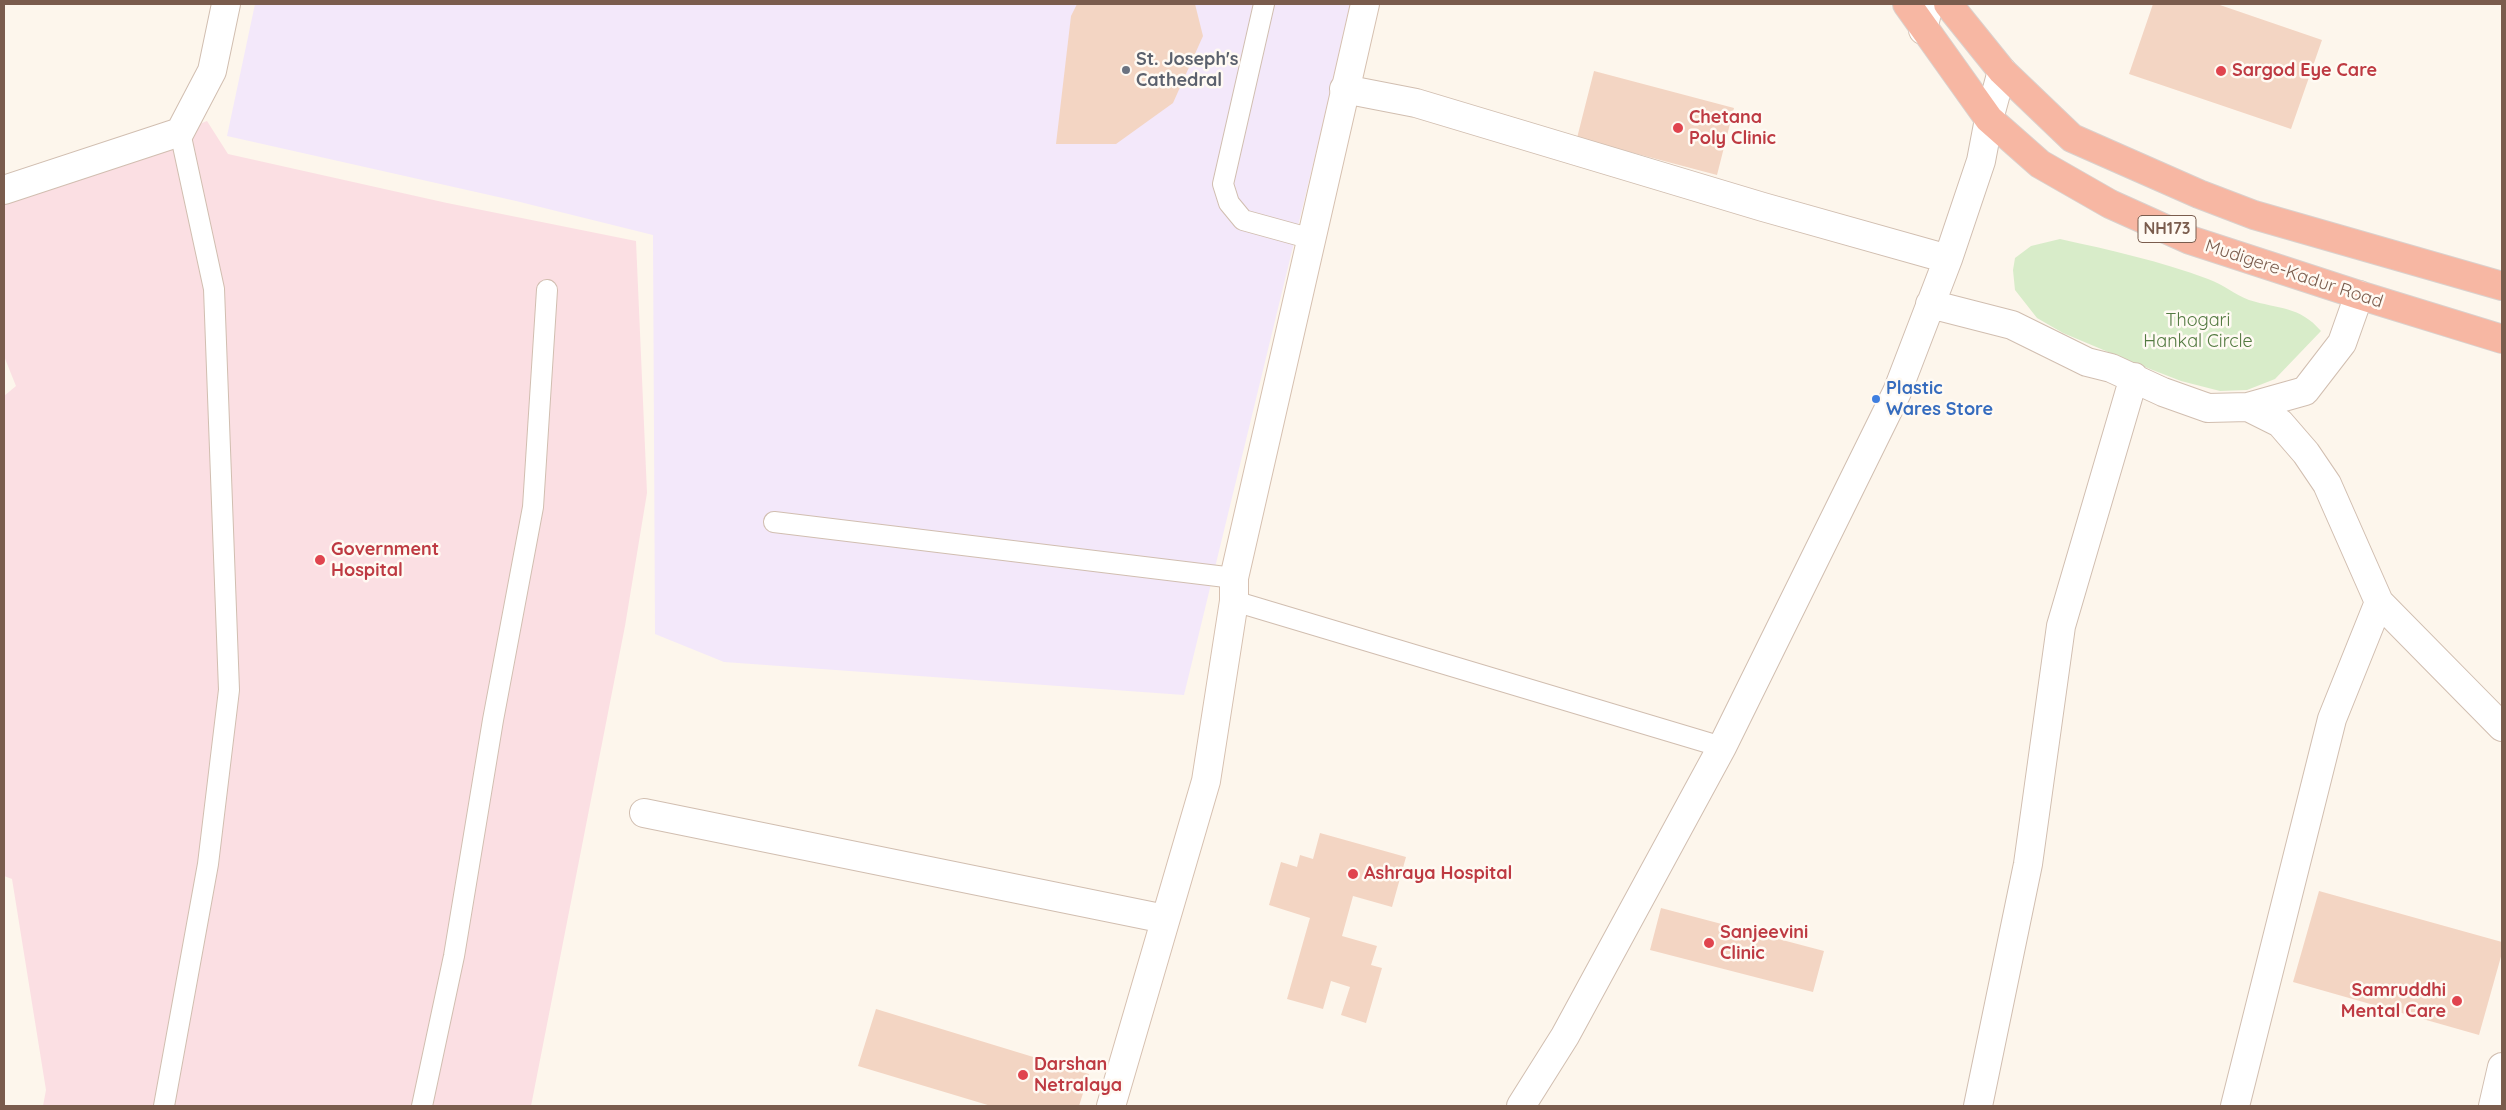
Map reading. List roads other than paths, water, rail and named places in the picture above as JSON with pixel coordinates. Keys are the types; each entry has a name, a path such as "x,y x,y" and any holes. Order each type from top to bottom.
{"highway":[{"name":"Mudigere-Kadur Road","path":"1907,4 1923,30 1989,119 2040,164 2110,204 2190,240 2502,339"},
{"name":"NH173","path":"1948,4 2002,71 2072,138 2198,194 2254,214 2502,286"}],"street":[{"path":"4,190 180,132 212,71 226,4"},
{"path":"1111,1106 1164,919 1206,781 1234,590 1344,89 1366,4"},
{"path":"1923,30 1929,4"},
{"path":"1521,1106 1565,1036 1722,747 1897,392 1948,259 1981,161 1989,119 2002,71"},
{"path":"1344,89 1416,103 1763,207 1948,259"},
{"path":"1930,304 2012,325 2087,362 2111,368 2163,392 2208,408 2248,407 2305,391 2342,343 2359,295"},
{"path":"1978,1106 2028,864 2061,626 2134,377"},
{"path":"2248,407 2280,423 2306,453 2327,484 2379,602 2502,727"},
{"path":"2235,1106 2332,719 2379,602"},
{"path":"644,813 1164,919"},
{"path":"2493,1106 2502,1067"}],"lane":[{"path":"1264,4 1223,184 1229,203 1243,220 1312,239"},
{"path":"164,1106 208,864 229,690 214,289 180,132"},
{"path":"422,1106 454,956 492,720 533,506 547,290"},
{"path":"774,522 1234,590 1722,747"}],"place":[{"name":"St. Joseph's Cathedral","path":"1126,70"},
{"name":"Sargod Eye Care","path":"2221,71"},
{"name":"Chetana Poly Clinic","path":"1678,128"},
{"name":"Plastic Wares Store","path":"1876,399"},
{"name":"Government Hospital","path":"320,560"},
{"name":"Ashraya Hospital","path":"1353,874"},
{"name":"Sanjeevini Clinic","path":"1709,943"},
{"name":"Samruddhi Mental Care","path":"2457,1001"},
{"name":"Darshan Netralaya","path":"1023,1075"}],"park label":[{"name":"Thogari Hankal Circle","path":"2198,331"}]}
